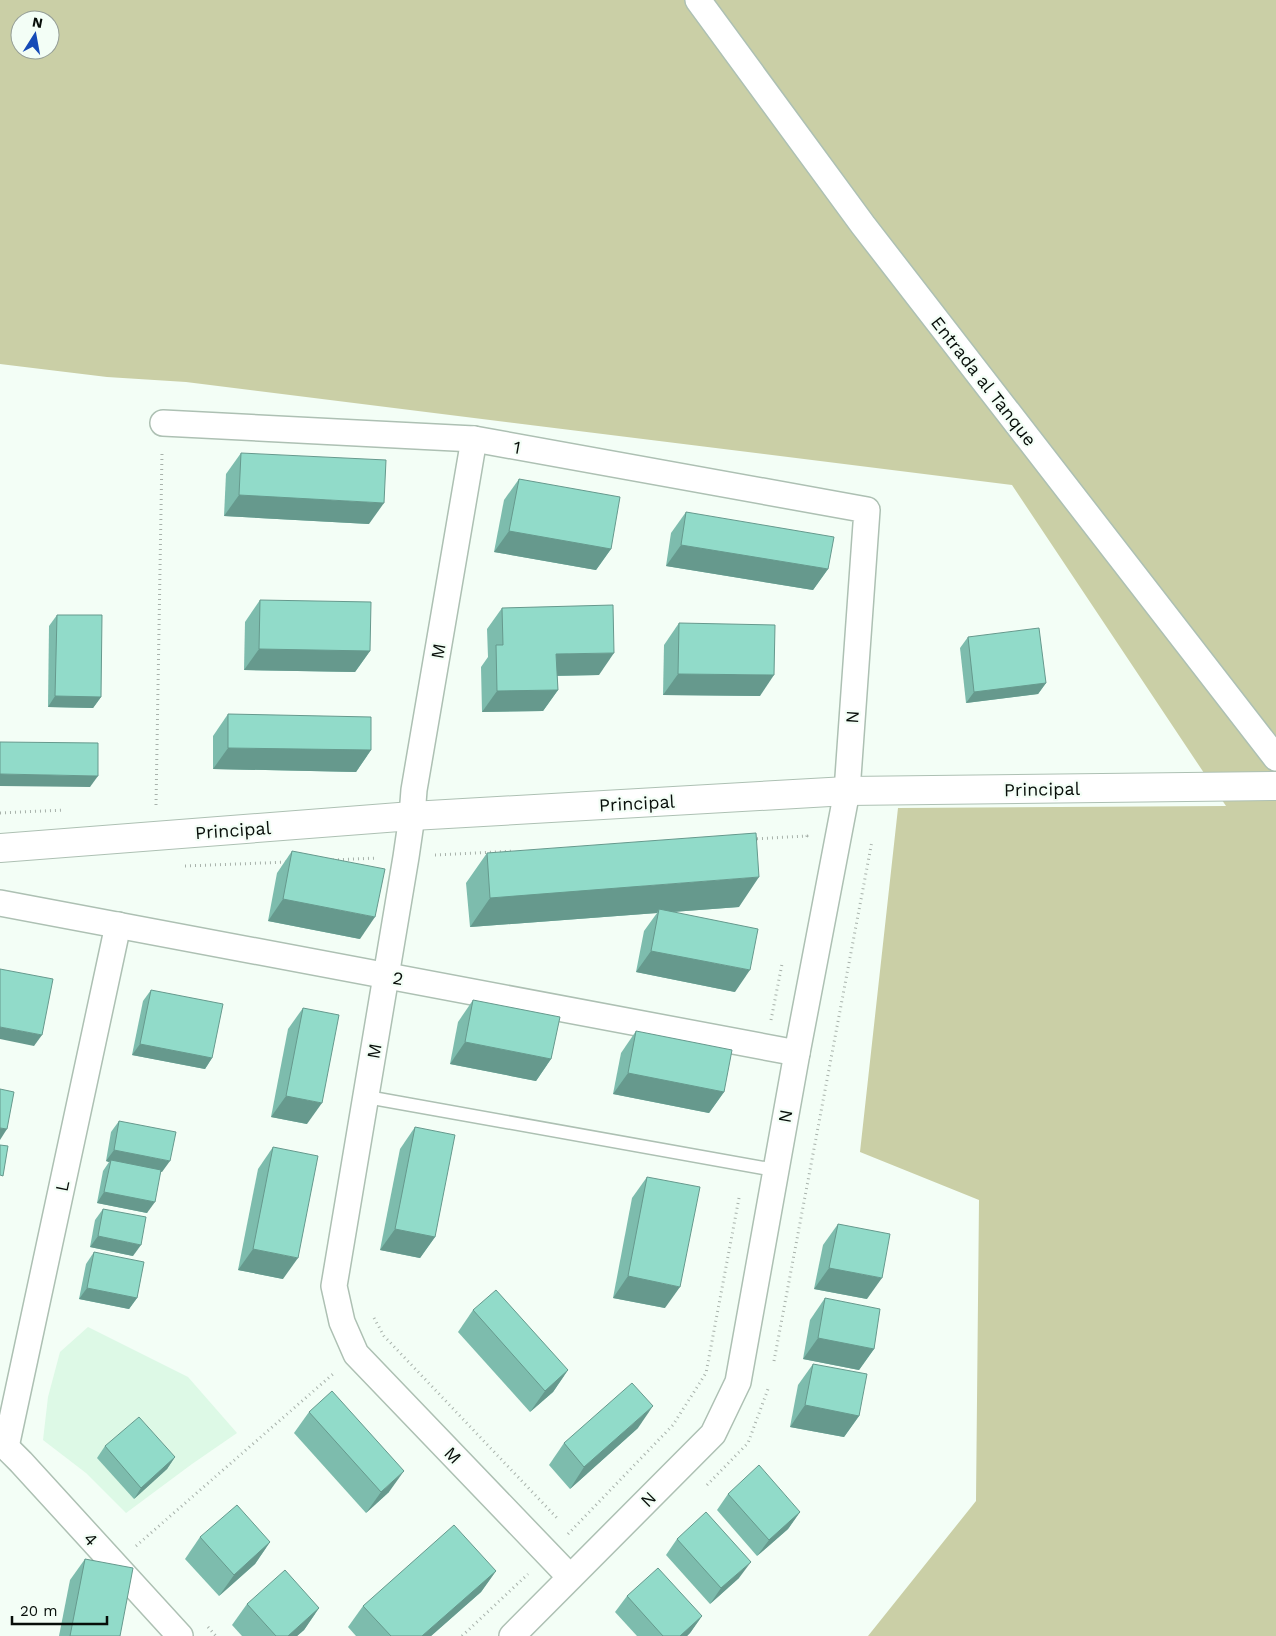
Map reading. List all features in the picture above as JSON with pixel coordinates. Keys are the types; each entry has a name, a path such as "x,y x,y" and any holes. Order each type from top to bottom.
{"street":[{"name":"Entrada al Tanque","path":"698,0 863,225 1276,758"},
{"name":"1","path":"163,423 474,439 867,510"},
{"name":"M","path":"474,439 414,790 412,816 387,976 334,1286 342,1322 356,1354 570,1577"},
{"name":"N","path":"512,1636 713,1434 738,1382 797,1053 847,791 867,510"},
{"name":"Principal","path":"0,848 412,816 847,791 1276,786"},
{"name":"2","path":"0,903 797,1053"},
{"name":"L","path":"3,1447 118,925"},
{"name":"4","path":"3,1447 180,1636"}],"lane":[{"path":"367,1097 776,1170"}],"path":[{"path":"156,806 163,423"},
{"path":"327,860 406,857"},
{"path":"178,867 297,862"},
{"path":"372,1313 384,1336 570,1532"},
{"path":"135,1547 333,1374"}],"shaded area":[{"path":"0,0 1276,0 1276,1636 868,1636 976,1501 979,1200 860,1152 898,808 1226,806 1012,485 186,382 107,377 0,364"},
{"path":"88,1327 188,1377 237,1433 126,1513 86,1473 43,1440 48,1397 60,1352"}],"building":[{"path":"241,453 386,460 384,503 239,495"},
{"path":"519,479 620,497 611,549 509,531"},
{"path":"686,512 834,537 828,569 681,545"},
{"path":"260,600 371,602 370,651 259,649"},
{"path":"613,605 614,653 556,654 558,690 497,691 496,645 503,645 502,608"},
{"path":"57,615 102,615 101,697 55,696"},
{"path":"679,623 775,625 774,675 678,674"},
{"path":"1039,628 1046,683 974,692 968,637"},
{"path":"228,714 371,717 371,750 228,748"},
{"path":"0,742 98,743 98,776 0,774"},
{"path":"756,833 759,877 490,898 487,853"},
{"path":"292,851 385,869 375,917 283,899"},
{"path":"659,909 758,929 750,970 651,951"},
{"path":"0,969 53,979 42,1035 0,1027"},
{"path":"151,990 223,1004 212,1058 140,1044"},
{"path":"473,1000 560,1017 551,1059 465,1042"},
{"path":"303,1008 339,1015 322,1103 286,1096"},
{"path":"636,1031 732,1050 724,1092 628,1073"},
{"path":"0,1089 14,1092 7,1129 0,1128"},
{"path":"119,1121 176,1132 170,1161 114,1150"},
{"path":"415,1127 455,1135 435,1237 395,1229"},
{"path":"0,1145 8,1146 3,1176 0,1175"},
{"path":"273,1147 318,1156 298,1258 253,1249"},
{"path":"111,1160 161,1170 155,1202 104,1192"},
{"path":"647,1177 700,1187 680,1287 628,1276"},
{"path":"103,1209 146,1217 141,1245 98,1236"},
{"path":"838,1224 890,1234 882,1278 829,1268"},
{"path":"94,1252 144,1262 137,1298 87,1288"},
{"path":"496,1290 568,1370 545,1391 473,1310"},
{"path":"825,1298 880,1309 874,1349 818,1338"},
{"path":"813,1364 867,1374 859,1416 805,1405"},
{"path":"632,1383 653,1406 584,1467 564,1443"},
{"path":"332,1391 404,1471 381,1492 309,1412"},
{"path":"139,1417 175,1457 141,1488 105,1446"},
{"path":"759,1465 800,1512 769,1540 728,1494"},
{"path":"237,1505 270,1542 234,1575 200,1537"},
{"path":"706,1512 751,1562 721,1588 677,1539"},
{"path":"454,1525 496,1571 422,1636 391,1636 363,1606"},
{"path":"85,1559 133,1568 120,1636 70,1636"},
{"path":"658,1568 702,1616 680,1636 663,1636 627,1596"},
{"path":"285,1570 319,1608 288,1636 276,1636 247,1604"}]}
